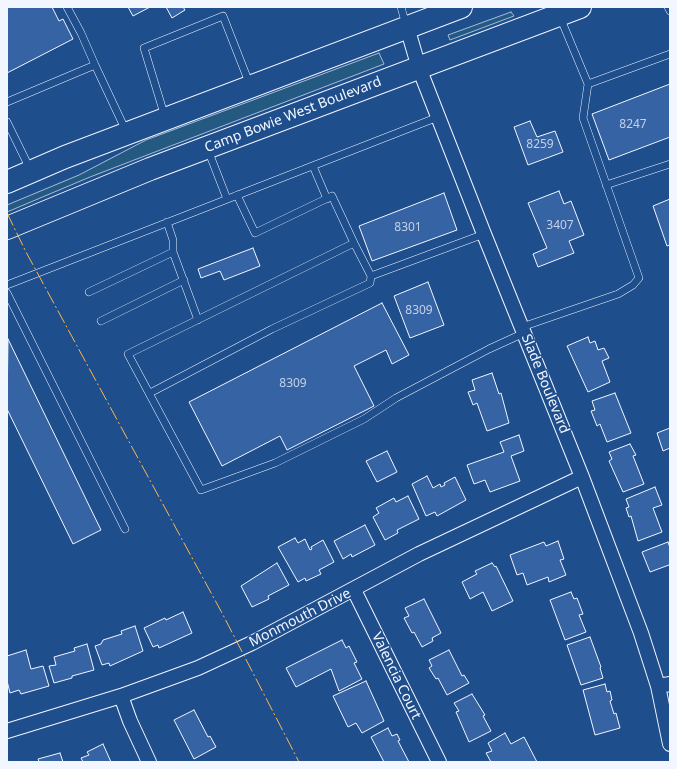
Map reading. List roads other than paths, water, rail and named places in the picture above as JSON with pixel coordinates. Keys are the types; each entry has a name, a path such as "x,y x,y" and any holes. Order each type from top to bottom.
{"main road":[{"path":"7,182 65,157 127,133 461,7"},
{"name":"Camp Bowie West Boulevard","path":"7,228 207,148 419,68 550,14 580,7"},
{"path":"7,190 32,180 65,157"}],"street":[{"name":"Slade Boulevard","path":"407,27 419,68 438,117 582,477 641,633 664,685 670,744"},
{"name":"Monmouth Drive","path":"7,731 121,696 198,668 252,643 419,554 582,477"},
{"name":"Valencia Court","path":"354,590 439,762"},
{"path":"121,696 130,721 149,762"}],"lane":[{"path":"67,7 81,32 127,133"},
{"path":"400,7 407,27"},
{"path":"668,7 670,11"},
{"path":"354,243 128,354 201,490 275,463 364,419 396,398 523,330 618,294 633,285 639,278 582,118 588,84 550,14"},
{"path":"166,119 144,48 223,16 250,87"},
{"path":"588,84 670,54"},
{"path":"7,102 95,65"},
{"path":"7,285 438,117"},
{"path":"7,122 32,172"},
{"path":"207,148 227,199"},
{"path":"606,185 670,164"},
{"path":"313,166 327,199"},
{"path":"150,393 272,329 370,283 371,276 332,196 255,233 237,195"},
{"path":"167,222 173,240 173,252 198,320"},
{"path":"371,276 484,234"},
{"path":"90,292 173,252"},
{"path":"101,321 184,280"},
{"path":"7,293 125,529"}]}
